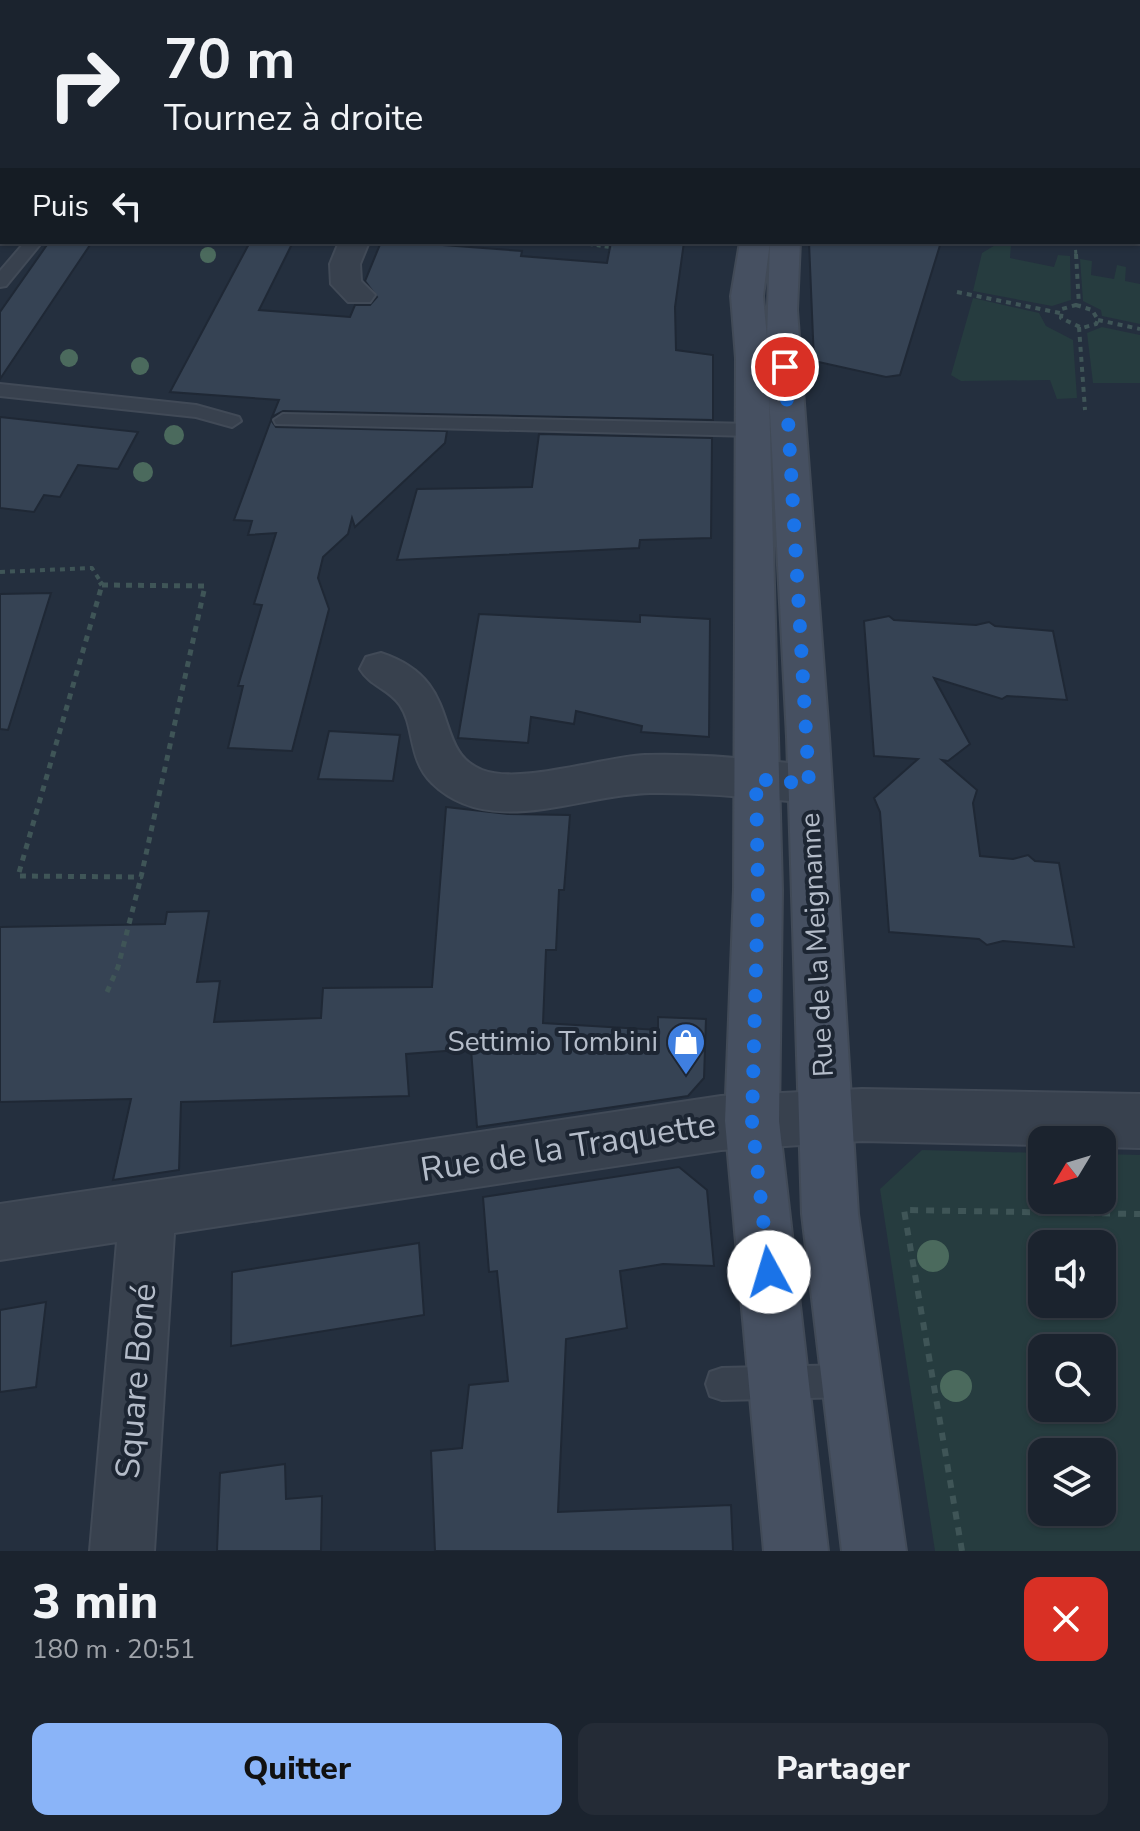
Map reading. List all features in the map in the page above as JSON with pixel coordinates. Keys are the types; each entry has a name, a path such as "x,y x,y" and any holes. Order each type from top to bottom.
{"main road":[{"name":"Rue de la Meignanne","path":"755,244 747,296 752,430 758,890 752,1121 796,1551"},
{"name":"Rue de la Meignanne","path":"785,244 781,310 824,1054 823,1117 850,1381 874,1551"}],"street":[{"path":"353,244 345,264 346,284 359,295"},
{"path":"381,669 404,678 418,694 426,710 430,746 439,761 466,783 484,790 528,791 645,774 809,784"},
{"name":"Rue de la Traquette","path":"0,1232 721,1123 823,1117 1140,1121"},
{"name":"Square Boné","path":"122,1551 148,1211"}],"lane":[{"path":"0,282 32,244"},
{"path":"0,390 196,411 232,421"},
{"path":"283,420 752,430"},
{"path":"722,1384 850,1381"}],"path":[{"path":"586,244 613,248"},
{"path":"1075,244 1079,306"},
{"path":"957,292 1060,313 1066,323 1079,327 1090,327 1098,320"},
{"path":"1060,313 1068,306 1079,306 1092,310 1098,320 1140,329"},
{"path":"1079,327 1085,410"},
{"path":"0,572 92,568 102,585 18,876 141,877"},
{"path":"102,585 205,586 141,877 118,967 107,992"},
{"path":"962,1551 904,1210 1140,1214"}],"green space":[{"path":"997,244 1011,245 1010,258 1054,267 1058,255 1070,256 1071,300 1052,306 973,291 982,253"},
{"path":"1080,259 1092,261 1091,275 1114,279 1117,265 1126,267 1125,281 1140,284 1140,324 1102,316 1101,310 1083,301"},
{"path":"973,298 1039,313 1046,326 1073,340 1077,398 1057,399 1050,380 961,381 951,375"},
{"path":"1102,327 1140,335 1140,383 1093,383 1087,333"},
{"path":"922,1150 1028,1153 1028,1214 1116,1214 1116,1154 1140,1155 1140,1551 935,1551 880,1189"}],"building":[{"path":"48,244 91,244 0,379 0,312"},
{"path":"249,244 292,244 259,310 350,317 355,305 370,305 377,297 365,281 380,244 444,244 522,251 521,256 607,263 611,244 684,244 675,307 676,350 713,355 713,420 283,411 272,417 279,400 170,392"},
{"path":"809,244 940,244 900,375 886,377 814,361"},
{"path":"0,417 138,432 118,469 78,465 60,497 44,495 34,512 0,508"},
{"path":"271,420 276,427 447,431 445,443 355,527 352,518 348,534 323,557 318,578 329,609 292,751 228,748 243,686 238,686 262,605 254,604 276,533 248,535 252,521 234,520"},
{"path":"539,434 712,438 711,538 640,540 639,548 397,560 417,489 532,487"},
{"path":"51,593 8,730 0,729 0,594"},
{"path":"479,614 640,622 640,615 710,619 709,737 641,732 642,726 576,711 574,724 531,717 528,743 458,738"},
{"path":"889,616 894,620 976,625 989,622 995,626 1053,631 1067,700 1007,696 1002,699 934,678 970,744 948,761 942,760 977,790 973,803 980,856 1013,859 1028,855 1035,861 1059,863 1074,947 1003,941 987,945 979,939 889,932 880,812 874,798 918,759 874,756 864,621"},
{"path":"329,731 400,735 393,781 318,779"},
{"path":"446,807 508,814 570,815 564,890 559,890 556,950 546,950 543,1023 658,1030 658,1017 706,1019 704,1078 688,1096 477,1127 471,1049 406,1054 409,1096 181,1102 179,1170 113,1180 131,1099 0,1102 0,927 165,924 167,912 209,911 197,982 220,981 214,1022 321,1018 323,988 432,987"},
{"path":"679,1167 707,1190 714,1266 663,1264 620,1271 627,1328 566,1339 558,1512 731,1505 733,1551 435,1551 431,1451 462,1448 469,1385 508,1381 497,1271 489,1272 483,1197"},
{"path":"419,1243 424,1315 231,1346 232,1272"},
{"path":"46,1302 36,1387 0,1392 0,1310"},
{"path":"285,1464 286,1499 322,1496 321,1551 217,1551 220,1473"}],"place":[{"name":"Settimio Tombini","path":"686,1076"}],"route":[{"path":"769,1272 752,1121 758,890 756,779 809,784 785,367"}]}
